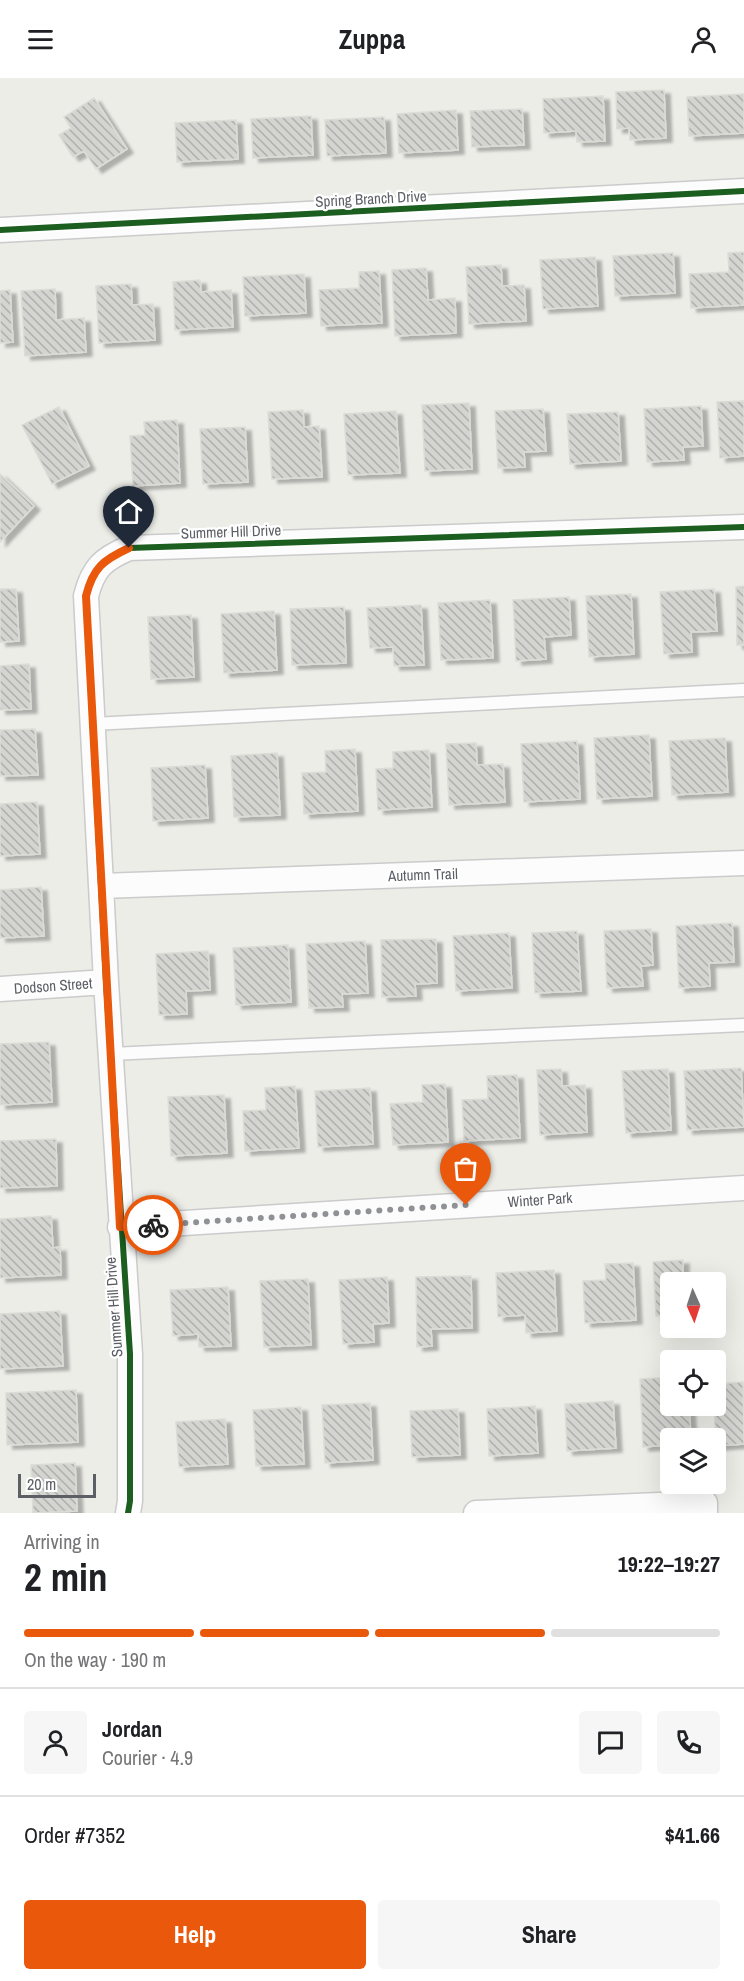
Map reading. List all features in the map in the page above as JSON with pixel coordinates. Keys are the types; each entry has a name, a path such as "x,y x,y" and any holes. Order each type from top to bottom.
{"street":[{"name":"Spring Branch Drive","path":"0,230 744,191"},
{"name":"Summer Hill Drive","path":"128,1513 130,1501 130,1354 120,1227 86,596 94,571 106,560 129,548 744,527"},
{"name":"Autumn Trail","path":"101,886 744,863"},
{"name":"Dodson Street","path":"0,989 106,982"},
{"name":"Winter Park","path":"120,1227 744,1188"},
{"path":"477,1513 705,1508"}],"lane":[{"path":"93,724 744,690"},
{"path":"111,1054 744,1025"}],"building":[{"path":"664,90 666,138 630,140 629,128 617,129 616,92"},
{"path":"744,94 744,133 689,136 687,97"},
{"path":"603,96 605,141 577,142 576,131 544,133 543,99"},
{"path":"94,98 127,149 96,169 84,151 73,157 59,135 71,128 64,117"},
{"path":"522,109 524,145 472,147 470,111"},
{"path":"456,110 458,150 399,153 397,114"},
{"path":"311,116 313,155 253,158 251,119"},
{"path":"384,117 386,153 327,156 325,120"},
{"path":"236,120 238,159 177,162 175,123"},
{"path":"744,252 744,305 691,308 689,274 729,272 728,253"},
{"path":"673,253 675,293 615,296 613,256"},
{"path":"595,257 598,306 543,309 540,260"},
{"path":"501,265 502,286 524,285 526,321 469,324 466,267"},
{"path":"426,268 428,300 455,298 456,333 395,336 392,270"},
{"path":"379,271 382,323 321,326 319,290 359,288 359,272"},
{"path":"304,274 306,313 245,316 243,277"},
{"path":"200,280 201,292 231,290 233,327 175,330 173,282"},
{"path":"131,284 132,305 153,304 155,340 99,343 96,286"},
{"path":"55,289 56,320 84,318 86,352 25,356 21,291"},
{"path":"10,290 13,342 0,343 0,291"},
{"path":"744,401 744,456 720,458 717,402"},
{"path":"469,403 472,469 425,471 422,405"},
{"path":"701,406 703,446 683,447 684,460 647,462 644,409"},
{"path":"59,407 89,466 52,484 22,425"},
{"path":"543,409 546,451 524,452 525,467 498,468 495,411"},
{"path":"303,410 304,427 319,426 322,477 272,479 268,412"},
{"path":"396,411 400,473 348,475 344,414"},
{"path":"618,412 621,461 570,464 567,414"},
{"path":"177,420 180,483 133,486 130,436 145,435 144,422"},
{"path":"245,427 248,482 203,484 200,429"},
{"path":"0,474 34,506 0,542"},
{"path":"744,586 744,645 737,645 736,587"},
{"path":"0,589 16,589 19,641 0,642"},
{"path":"714,589 717,631 691,632 692,652 664,654 660,592"},
{"path":"631,594 634,654 589,657 586,596"},
{"path":"569,597 571,635 544,637 546,659 516,661 513,600"},
{"path":"490,600 493,658 441,660 438,603"},
{"path":"421,605 424,665 394,666 393,647 370,648 367,608"},
{"path":"344,607 346,663 292,665 290,609"},
{"path":"274,611 277,670 224,673 221,614"},
{"path":"191,615 194,677 151,679 148,617"},
{"path":"29,664 31,709 0,710 0,666"},
{"path":"35,729 38,775 0,776 0,730"},
{"path":"649,735 652,796 597,799 594,738"},
{"path":"725,738 728,792 672,795 669,741"},
{"path":"577,741 580,799 524,802 521,744"},
{"path":"476,743 477,765 503,764 505,802 449,805 446,744"},
{"path":"355,749 358,811 304,814 302,773 326,772 325,751"},
{"path":"429,750 432,807 378,810 376,769 393,768 393,752"},
{"path":"277,753 280,815 234,817 231,756"},
{"path":"205,765 208,818 153,821 151,768"},
{"path":"37,802 40,854 0,856 0,804"},
{"path":"41,887 44,936 0,938 0,890"},
{"path":"732,923 734,962 709,963 710,986 679,988 676,926"},
{"path":"651,929 653,965 641,966 643,986 607,988 604,931"},
{"path":"577,931 581,991 535,993 532,933"},
{"path":"509,933 512,988 456,991 453,936"},
{"path":"436,939 437,983 415,984 416,996 382,997 381,940"},
{"path":"365,941 368,993 342,994 343,1007 309,1008 306,944"},
{"path":"288,945 291,1002 236,1005 233,948"},
{"path":"208,951 210,990 186,991 187,1014 159,1015 156,954"},
{"path":"49,1042 52,1102 0,1105 0,1044"},
{"path":"741,1068 744,1127 687,1130 684,1071"},
{"path":"561,1069 562,1086 585,1085 587,1132 540,1135 537,1070"},
{"path":"668,1069 671,1130 626,1133 622,1071"},
{"path":"517,1075 520,1138 464,1141 462,1100 488,1099 487,1076"},
{"path":"445,1084 448,1142 393,1145 390,1104 423,1102 422,1085"},
{"path":"295,1086 299,1148 245,1151 243,1111 266,1110 265,1088"},
{"path":"370,1088 373,1144 318,1147 315,1091"},
{"path":"224,1095 227,1153 171,1156 168,1097"},
{"path":"56,1139 57,1186 0,1188 0,1141"},
{"path":"51,1216 53,1248 60,1247 61,1275 0,1278 0,1219"},
{"path":"683,1260 683,1272 660,1272 660,1316 656,1316 653,1262"},
{"path":"633,1263 636,1320 585,1323 583,1281 606,1280 605,1264"},
{"path":"554,1270 557,1331 526,1333 525,1315 498,1317 496,1273"},
{"path":"471,1276 472,1328 431,1329 432,1346 417,1347 416,1277"},
{"path":"387,1277 389,1323 373,1324 374,1342 343,1344 339,1280"},
{"path":"308,1279 311,1345 264,1347 260,1281"},
{"path":"228,1287 231,1346 199,1347 198,1334 173,1336 170,1290"},
{"path":"60,1311 63,1366 0,1369 0,1314"},
{"path":"660,1378 660,1416 690,1416 690,1428 660,1428 660,1446 643,1447 640,1379"},
{"path":"743,1382 744,1444 726,1445 726,1428 715,1428 714,1416 726,1416 726,1383"},
{"path":"76,1390 78,1442 7,1445 6,1393"},
{"path":"613,1401 616,1448 567,1451 565,1404"},
{"path":"370,1403 373,1460 325,1463 322,1405"},
{"path":"535,1406 538,1453 489,1456 487,1409"},
{"path":"301,1407 304,1464 256,1466 253,1410"},
{"path":"458,1409 460,1455 412,1457 410,1411"},
{"path":"225,1419 228,1464 179,1467 176,1422"},
{"path":"75,1463 77,1511 33,1513 31,1465"}],"cycle path":[{"path":"0,230 744,191"},
{"path":"128,1513 130,1501 130,1354 106,982 86,596 96,571 112,556 129,548 744,527"}],"way so far":[{"path":"153,1225 466,1205"}],"route":[{"path":"129,548 106,560 94,571 86,596 120,1227 153,1225"}]}
